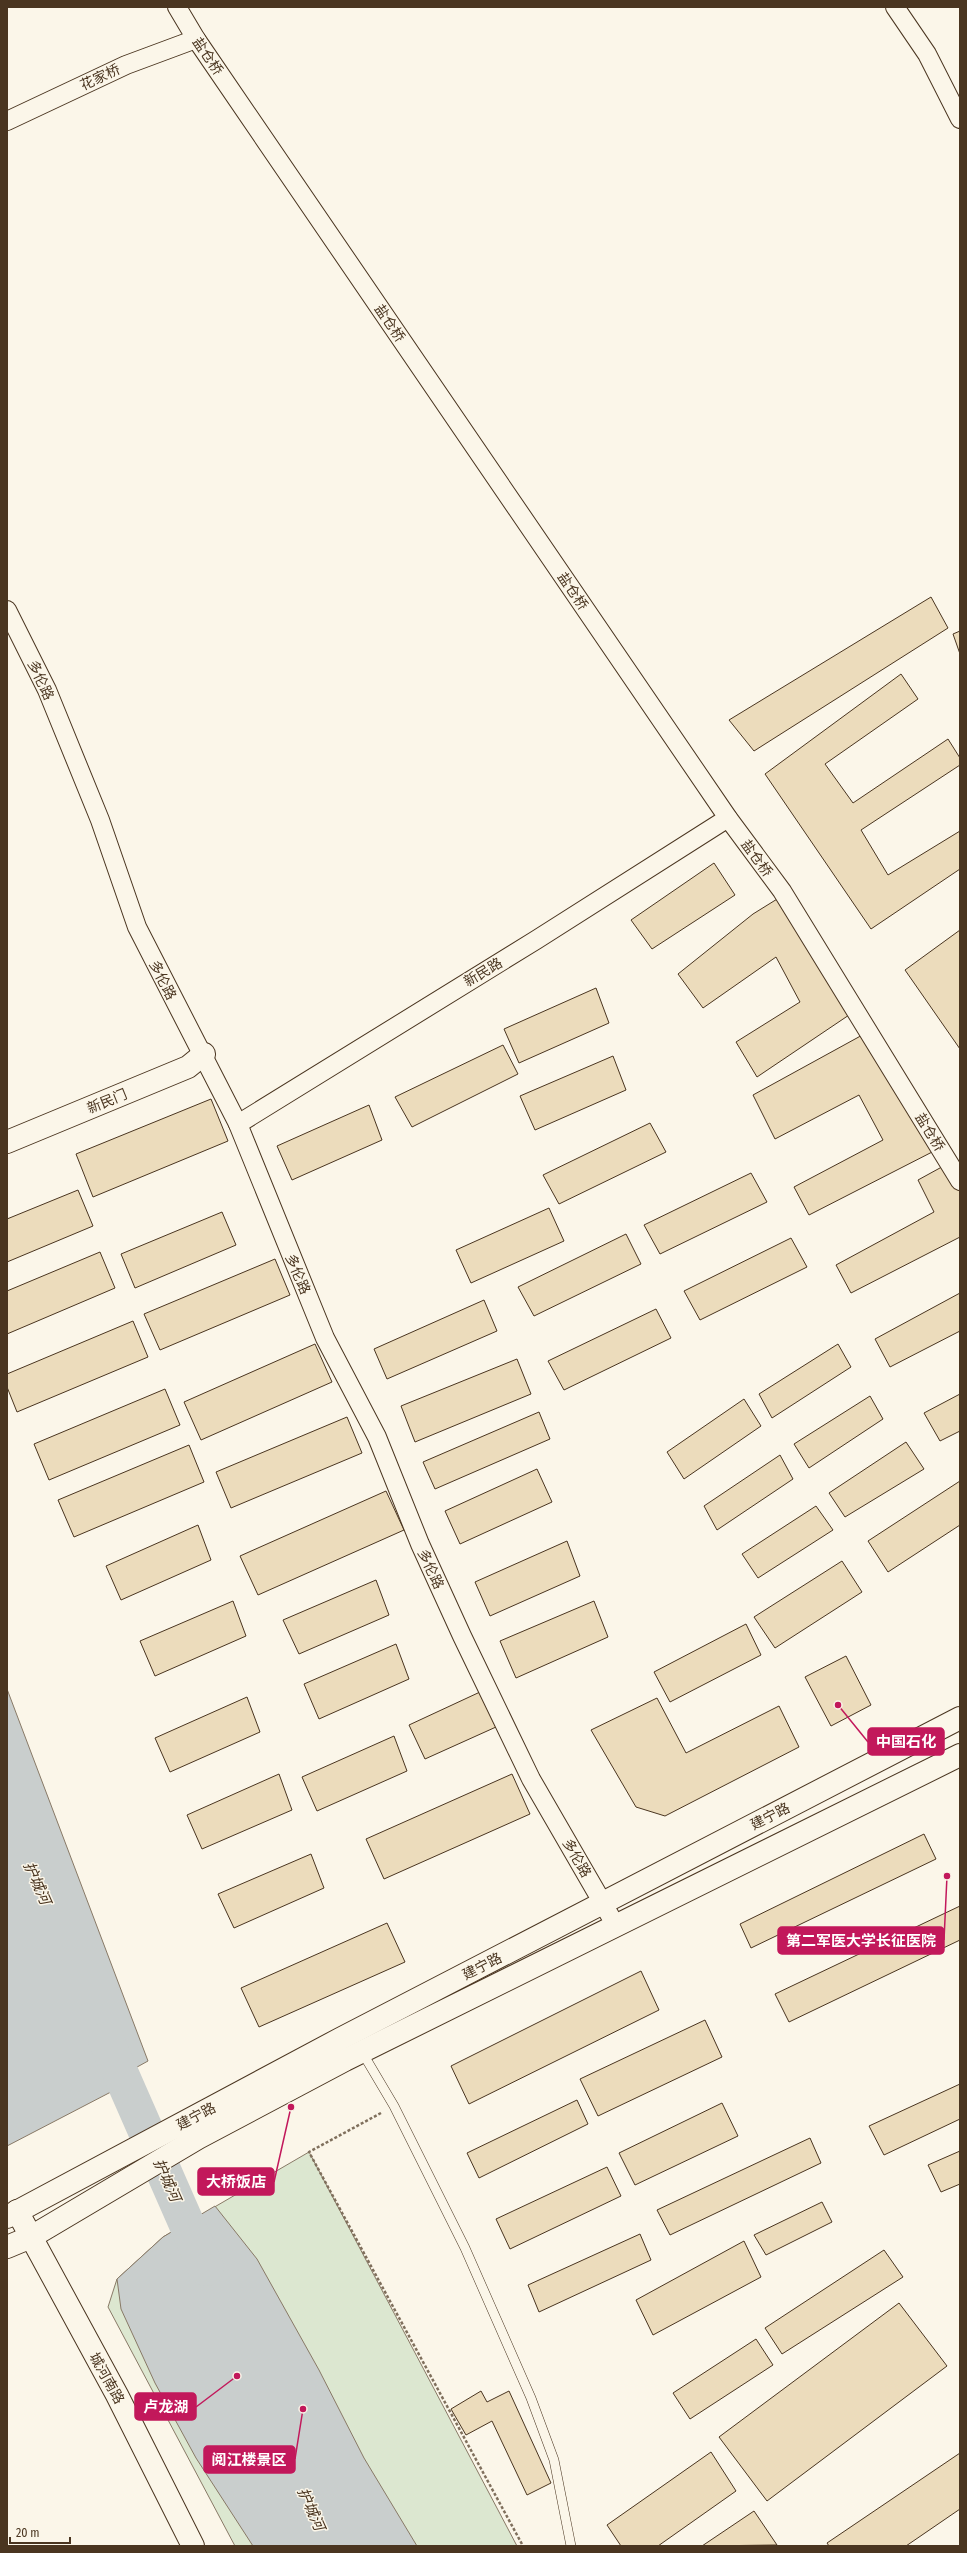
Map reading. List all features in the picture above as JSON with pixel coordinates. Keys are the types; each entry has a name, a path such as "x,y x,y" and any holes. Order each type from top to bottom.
{"main road":[{"path":"7,1126 185,1054 204,1054"},
{"name":"新民门","path":"7,1142 188,1067 204,1054"},
{"name":"建宁路","path":"12,2214 603,1903 960,1718"},
{"name":"建宁路","path":"7,2247 31,2237 51,2223 198,2138 362,2052 960,1755"},
{"name":"城河南路","path":"12,2214 31,2237 117,2395 194,2546"}],"street":[{"name":"盐仓桥","path":"177,7 196,39 728,818 782,891 960,1181"},
{"path":"895,7 927,54 960,119"},
{"name":"花家桥","path":"7,121 126,65 196,39"},
{"name":"多伦路","path":"7,610 50,697 100,820 137,928 170,993 204,1054 238,1124 325,1338 377,1437 420,1544 462,1636 531,1779 616,1926"},
{"name":"新民路","path":"238,1124 536,940 728,818"}],"lane":[{"path":"362,2052 394,2106 465,2248 531,2398 554,2460 571,2546"}],"path":[{"path":"394,2106 309,2152 523,2546"}],"green space":[{"path":"309,2152 517,2546 235,2546 108,2307 117,2279 163,2237"}],"water":[{"path":"7,1689 148,2061 128,2072 132,2081 7,2146"},
{"path":"215,2206 257,2259 319,2370 364,2458 417,2546 253,2546 196,2458 155,2383 121,2309 117,2279 163,2237"}],"building":[{"path":"931,597 948,628 754,751 729,720"},
{"path":"960,631 960,654 953,634"},
{"path":"901,674 918,699 825,764 853,803 948,739 960,758 960,765 861,830 888,875 960,831 960,869 871,929 765,774"},
{"path":"714,863 735,895 652,949 631,920"},
{"path":"782,896 855,1011 757,1077 736,1042 800,1002 776,957 703,1008 678,974 753,914"},
{"path":"960,930 960,1049 905,970"},
{"path":"596,988 609,1023 519,1063 504,1029"},
{"path":"866,1033 938,1149 809,1215 794,1187 883,1140 859,1095 775,1139 753,1095"},
{"path":"503,1045 518,1074 412,1127 395,1097"},
{"path":"613,1056 626,1090 535,1130 520,1096"},
{"path":"211,1099 228,1141 93,1197 76,1154"},
{"path":"369,1105 382,1140 292,1180 277,1146"},
{"path":"650,1123 666,1152 559,1204 543,1175"},
{"path":"949,1163 960,1185 960,1237 851,1293 836,1265 934,1212 918,1180"},
{"path":"751,1173 767,1202 660,1254 644,1225"},
{"path":"78,1190 93,1226 7,1262 7,1219"},
{"path":"549,1208 564,1241 471,1283 456,1250"},
{"path":"222,1212 236,1245 135,1288 121,1254"},
{"path":"626,1234 641,1264 534,1316 518,1287"},
{"path":"791,1238 807,1267 700,1320 684,1291"},
{"path":"100,1252 115,1288 7,1334 7,1291"},
{"path":"275,1259 290,1295 160,1350 144,1314"},
{"path":"960,1293 960,1331 890,1367 875,1339"},
{"path":"484,1300 497,1331 387,1379 374,1349"},
{"path":"656,1309 671,1338 564,1390 548,1361"},
{"path":"133,1321 148,1357 17,1412 7,1387 7,1374"},
{"path":"315,1344 332,1382 201,1440 184,1402"},
{"path":"838,1344 851,1367 772,1418 759,1394"},
{"path":"517,1359 531,1394 415,1442 401,1406"},
{"path":"165,1389 180,1425 49,1480 34,1444"},
{"path":"960,1394 960,1431 940,1441 924,1413"},
{"path":"870,1396 883,1419 809,1468 794,1444"},
{"path":"744,1399 761,1426 684,1479 667,1452"},
{"path":"539,1412 550,1439 435,1489 423,1462"},
{"path":"347,1417 362,1453 231,1508 216,1472"},
{"path":"906,1442 924,1469 845,1517 829,1493"},
{"path":"189,1445 204,1482 74,1537 58,1500"},
{"path":"780,1455 793,1479 717,1530 704,1506"},
{"path":"537,1469 552,1502 460,1544 445,1511"},
{"path":"960,1481 960,1525 888,1572 868,1541"},
{"path":"386,1491 404,1530 258,1595 240,1556"},
{"path":"816,1506 833,1530 758,1578 742,1554"},
{"path":"198,1525 211,1560 121,1600 106,1566"},
{"path":"567,1541 580,1576 490,1616 475,1582"},
{"path":"842,1561 862,1592 775,1648 754,1617"},
{"path":"376,1580 389,1615 299,1654 283,1620"},
{"path":"233,1601 246,1636 155,1676 140,1641"},
{"path":"594,1601 608,1637 516,1678 500,1641"},
{"path":"746,1624 761,1655 670,1702 654,1672"},
{"path":"396,1644 409,1679 319,1719 304,1684"},
{"path":"846,1656 871,1705 831,1726 805,1677"},
{"path":"480,1692 496,1727 425,1759 409,1725"},
{"path":"247,1697 260,1732 170,1772 155,1738"},
{"path":"657,1698 686,1753 779,1706 799,1747 665,1816 636,1807 591,1730"},
{"path":"394,1736 407,1771 317,1811 302,1777"},
{"path":"279,1774 292,1810 202,1849 187,1815"},
{"path":"512,1774 530,1814 384,1879 366,1839"},
{"path":"924,1834 936,1859 751,1948 740,1924"},
{"path":"311,1854 324,1888 234,1928 218,1894"},
{"path":"960,1906 960,1940 789,2022 775,1994"},
{"path":"387,1923 405,1962 259,2027 241,1988"},
{"path":"641,1971 659,2010 469,2104 451,2066"},
{"path":"705,2020 722,2057 598,2116 580,2079"},
{"path":"960,2084 960,2119 884,2155 869,2126"},
{"path":"577,2100 588,2124 479,2178 467,2153"},
{"path":"722,2103 738,2136 635,2185 619,2153"},
{"path":"810,2138 821,2163 670,2235 657,2210"},
{"path":"960,2151 960,2184 941,2192 928,2165"},
{"path":"607,2167 621,2196 510,2249 496,2219"},
{"path":"822,2202 832,2222 766,2255 754,2235"},
{"path":"640,2234 651,2260 539,2312 528,2285"},
{"path":"744,2241 761,2277 653,2335 636,2300"},
{"path":"884,2250 903,2277 782,2354 765,2328"},
{"path":"899,2303 947,2366 767,2501 719,2437"},
{"path":"756,2339 773,2365 690,2419 673,2393"},
{"path":"481,2391 487,2402 509,2391 551,2483 527,2495 492,2421 466,2435 451,2409"},
{"path":"711,2452 736,2491 658,2546 621,2546 607,2525"},
{"path":"960,2453 960,2509 906,2546 829,2546 827,2543"},
{"path":"754,2511 777,2545 702,2546"}],"waterway":[{"name":"护城河","path":"106,2040 206,2268"}],"place":[{"name":"中国石化","path":"838,1705"},
{"name":"第二军医大学长征医院","path":"947,1876"},
{"name":"大桥饭店","path":"291,2107"},
{"name":"卢龙湖","path":"237,2376"},
{"name":"阅江楼景区","path":"303,2409"}]}
